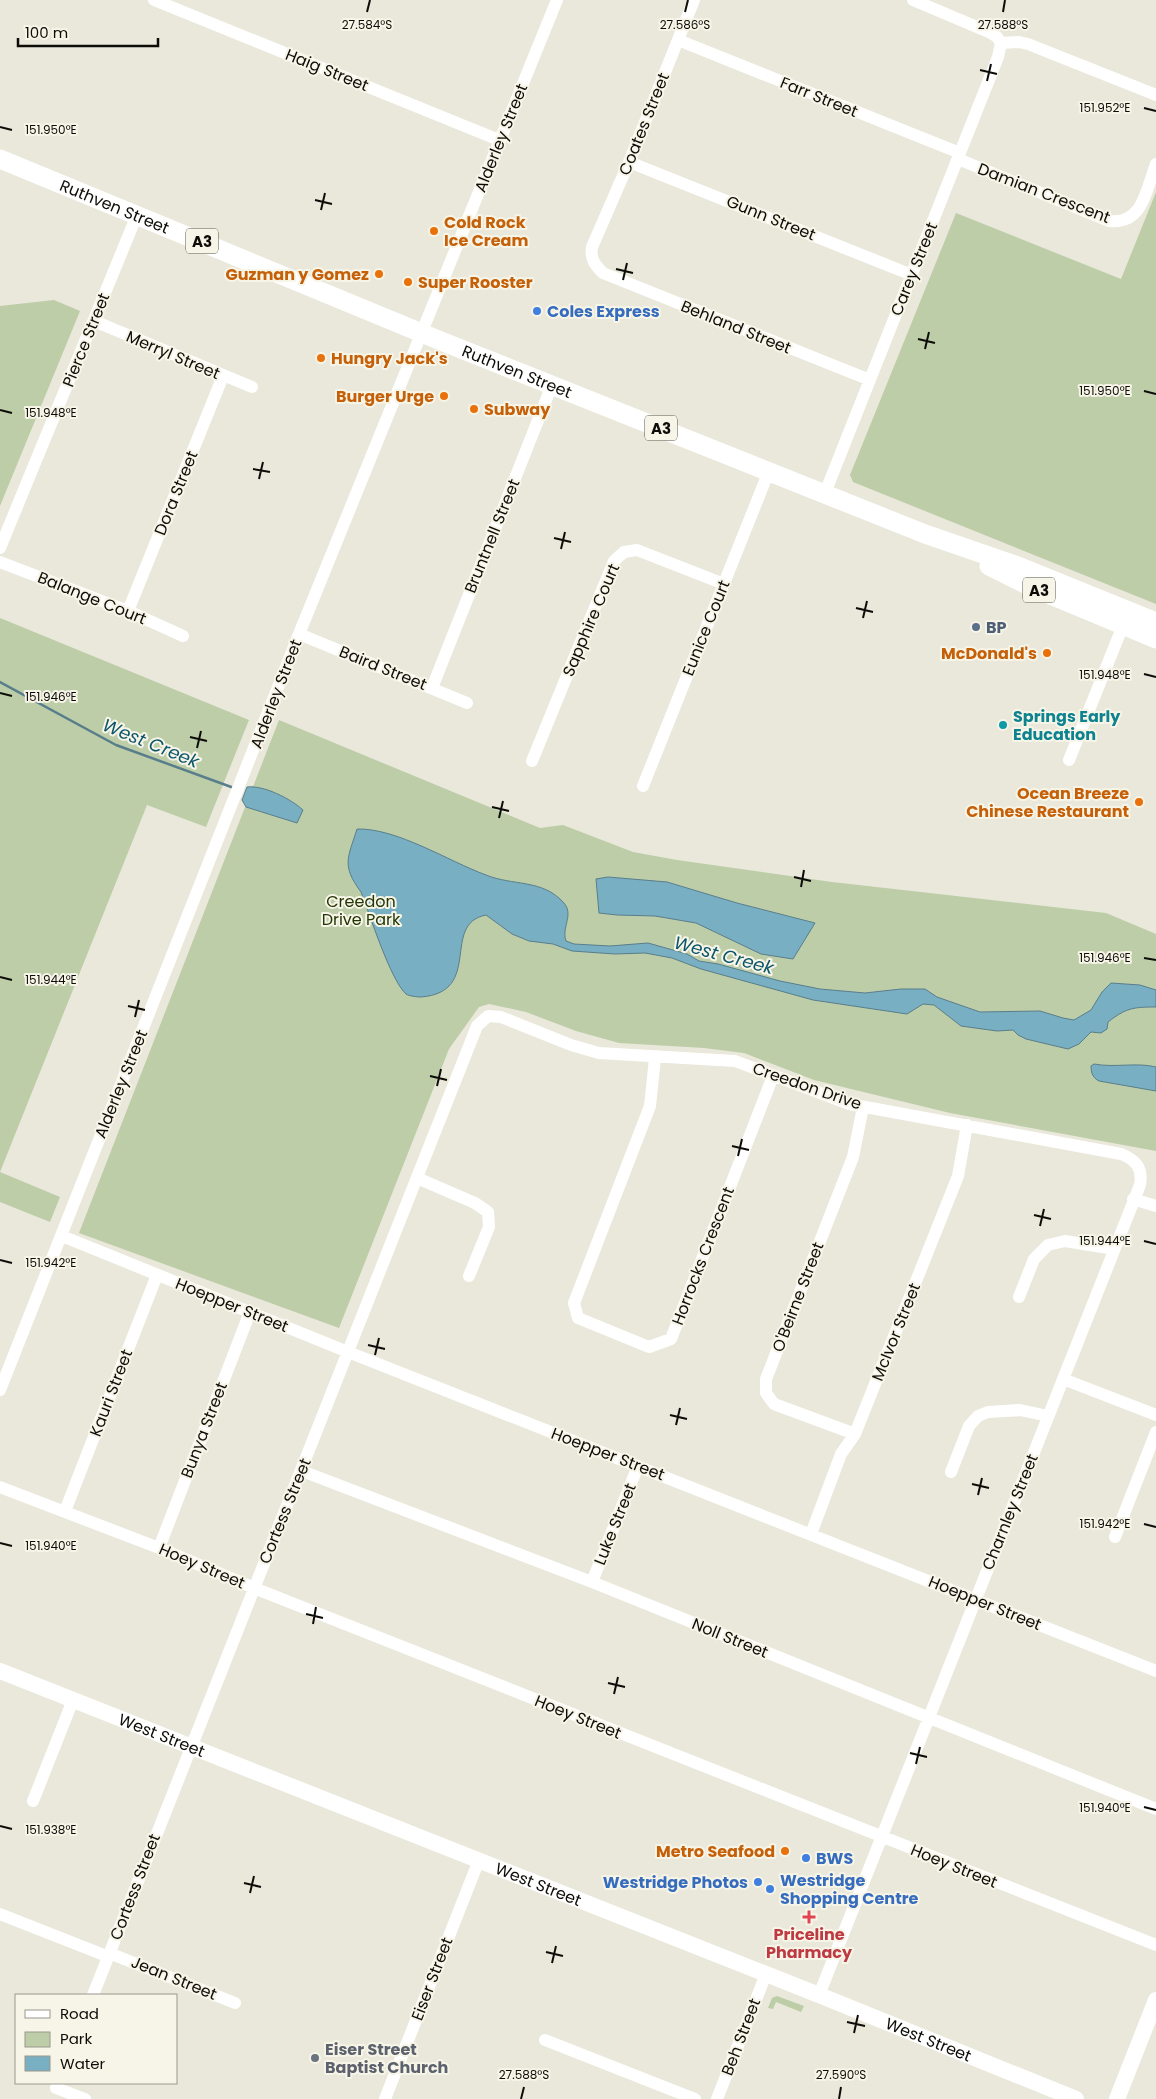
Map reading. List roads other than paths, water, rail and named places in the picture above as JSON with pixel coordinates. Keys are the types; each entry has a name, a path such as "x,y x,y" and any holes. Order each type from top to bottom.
{"highway":[{"name":"Ruthven Street","path":"0,159 552,385 925,534 1018,566 1126,619 1156,639"},
{"name":"Ruthven Street","path":"1126,619 1156,622"}],"main road":[{"name":"West Street","path":"0,1671 819,1995 1076,2099"},
{"path":"1117,2099 1156,2000"}],"street":[{"name":"Haig Street","path":"154,0 499,140"},
{"name":"Alderley Street","path":"0,1390 299,634 557,0"},
{"name":"Coates Street","path":"592,247 629,162 694,0"},
{"path":"912,0 991,33 1001,43 1019,42 1028,44 1156,95"},
{"name":"Farr Street","path":"678,40 959,156"},
{"name":"Carey Street","path":"825,494 959,156 1000,50 1001,43"},
{"name":"Damian Crescent","path":"959,156 1109,221 1117,222 1131,218 1137,212 1156,164"},
{"name":"Gunn Street","path":"629,162 912,275"},
{"name":"Pierce Street","path":"0,548 137,215"},
{"name":"Behland Street","path":"592,247 593,260 603,273 870,380"},
{"name":"Merryl Street","path":"94,321 252,387"},
{"name":"Dora Street","path":"128,611 223,376"},
{"name":"Bruntnell Street","path":"432,688 552,385"},
{"name":"Eunice Court","path":"643,786 769,471"},
{"name":"Sapphire Court","path":"532,761 614,561 624,552 637,550 724,584"},
{"name":"Balange Court","path":"0,562 128,611 184,636"},
{"path":"1069,760 1126,619"},
{"name":"Baird Street","path":"299,634 467,703"},
{"name":"Creedon Drive","path":"477,1026 488,1016 501,1017 599,1054 735,1061 849,1104 1121,1154 1132,1159 1140,1168"},
{"name":"Cortess Street","path":"93,1994 477,1026"},
{"name":"Horrocks Crescent","path":"655,1058 650,1106 574,1303 578,1318 649,1347 671,1339 774,1076"},
{"name":"O'Beirne Street","path":"855,1434 774,1404 766,1393 766,1379 853,1157 863,1107"},
{"name":"McIvor Street","path":"811,1534 842,1454 855,1434 958,1176 967,1125"},
{"name":"Charnley Street","path":"819,1995 1134,1199 1141,1178 1140,1168"},
{"path":"417,1178 475,1203 488,1212 489,1227 469,1276"},
{"path":"1134,1199 1156,1206"},
{"name":"Hoepper Street","path":"62,1236 348,1352 1156,1671"},
{"path":"1018,1297 1034,1259 1048,1245 1065,1241 1114,1249"},
{"name":"Kauri Street","path":"64,1511 157,1275"},
{"name":"Bunya Street","path":"158,1548 250,1312"},
{"path":"1064,1379 1156,1415"},
{"path":"951,1472 969,1426 978,1416 988,1412 1020,1410 1048,1416"},
{"path":"1115,1537 1156,1432"},
{"name":"Luke Street","path":"592,1582 638,1466"},
{"name":"Noll Street","path":"302,1471 592,1582 1156,1809"},
{"name":"Hoey Street","path":"0,1487 158,1548 254,1588 1156,1946"},
{"path":"33,1800 73,1700"},
{"name":"Eiser Street","path":"385,2099 479,1860"},
{"name":"Jean Street","path":"0,1914 104,1955 114,1955 235,2003"},
{"name":"Beh Street","path":"717,2099 766,1974"},
{"path":"545,2040 695,2099"},
{"path":"56,2090 85,2099"}],"water":[{"path":"247,787 269,790 298,806 303,810 297,823 246,807 242,800"},
{"path":"357,829 372,830 405,839 486,875 537,886 546,890 555,895 566,907 568,916 565,931 566,941 574,944 610,946 648,943 687,954 699,961 820,989 865,993 901,989 925,989 937,997 980,1012 1040,1011 1074,1020 1091,1010 1102,992 1111,983 1140,985 1156,990 1156,1007 1141,1007 1125,1011 1108,1022 1107,1029 1101,1033 1091,1032 1079,1044 1068,1049 1026,1039 1013,1030 997,1031 961,1026 934,1005 923,1004 907,1014 813,1000 701,969 672,958 645,953 615,954 572,951 553,944 529,941 512,934 486,915 473,921 465,931 457,971 451,983 440,992 421,997 411,996 406,994 393,975 361,892 351,875 348,861"},
{"path":"608,877 667,882 737,903 815,923 793,959 761,954 696,923 655,916 599,913 596,879"},
{"path":"1094,1064 1156,1067 1156,1091 1099,1081 1092,1073 1091,1066"}],"waterway":[{"name":"West Creek","path":"0,682 116,745 234,788"}],"place":[{"name":"Cold Rock Ice Cream","path":"434,231"},
{"name":"Guzman y Gomez","path":"379,274"},
{"name":"Super Rooster","path":"408,282"},
{"name":"Coles Express","path":"537,311"},
{"name":"Hungry Jack's","path":"321,358"},
{"name":"Burger Urge","path":"444,396"},
{"name":"Subway","path":"474,409"},
{"name":"BP","path":"976,627"},
{"name":"McDonald's","path":"1047,653"},
{"name":"Springs Early Education","path":"1003,725"},
{"name":"Ocean Breeze Chinese Restaurant","path":"1139,802"},
{"name":"Metro Seafood","path":"785,1851"},
{"name":"BWS","path":"806,1858"},
{"name":"Westridge Photos","path":"758,1882"},
{"name":"Westridge Shopping Centre","path":"770,1889"},
{"name":"Priceline Pharmacy","path":"809,1917"},
{"name":"Eiser Street Baptist Church","path":"315,2058"}],"park label":[{"name":"Creedon Drive Park","path":"361,910"}]}
